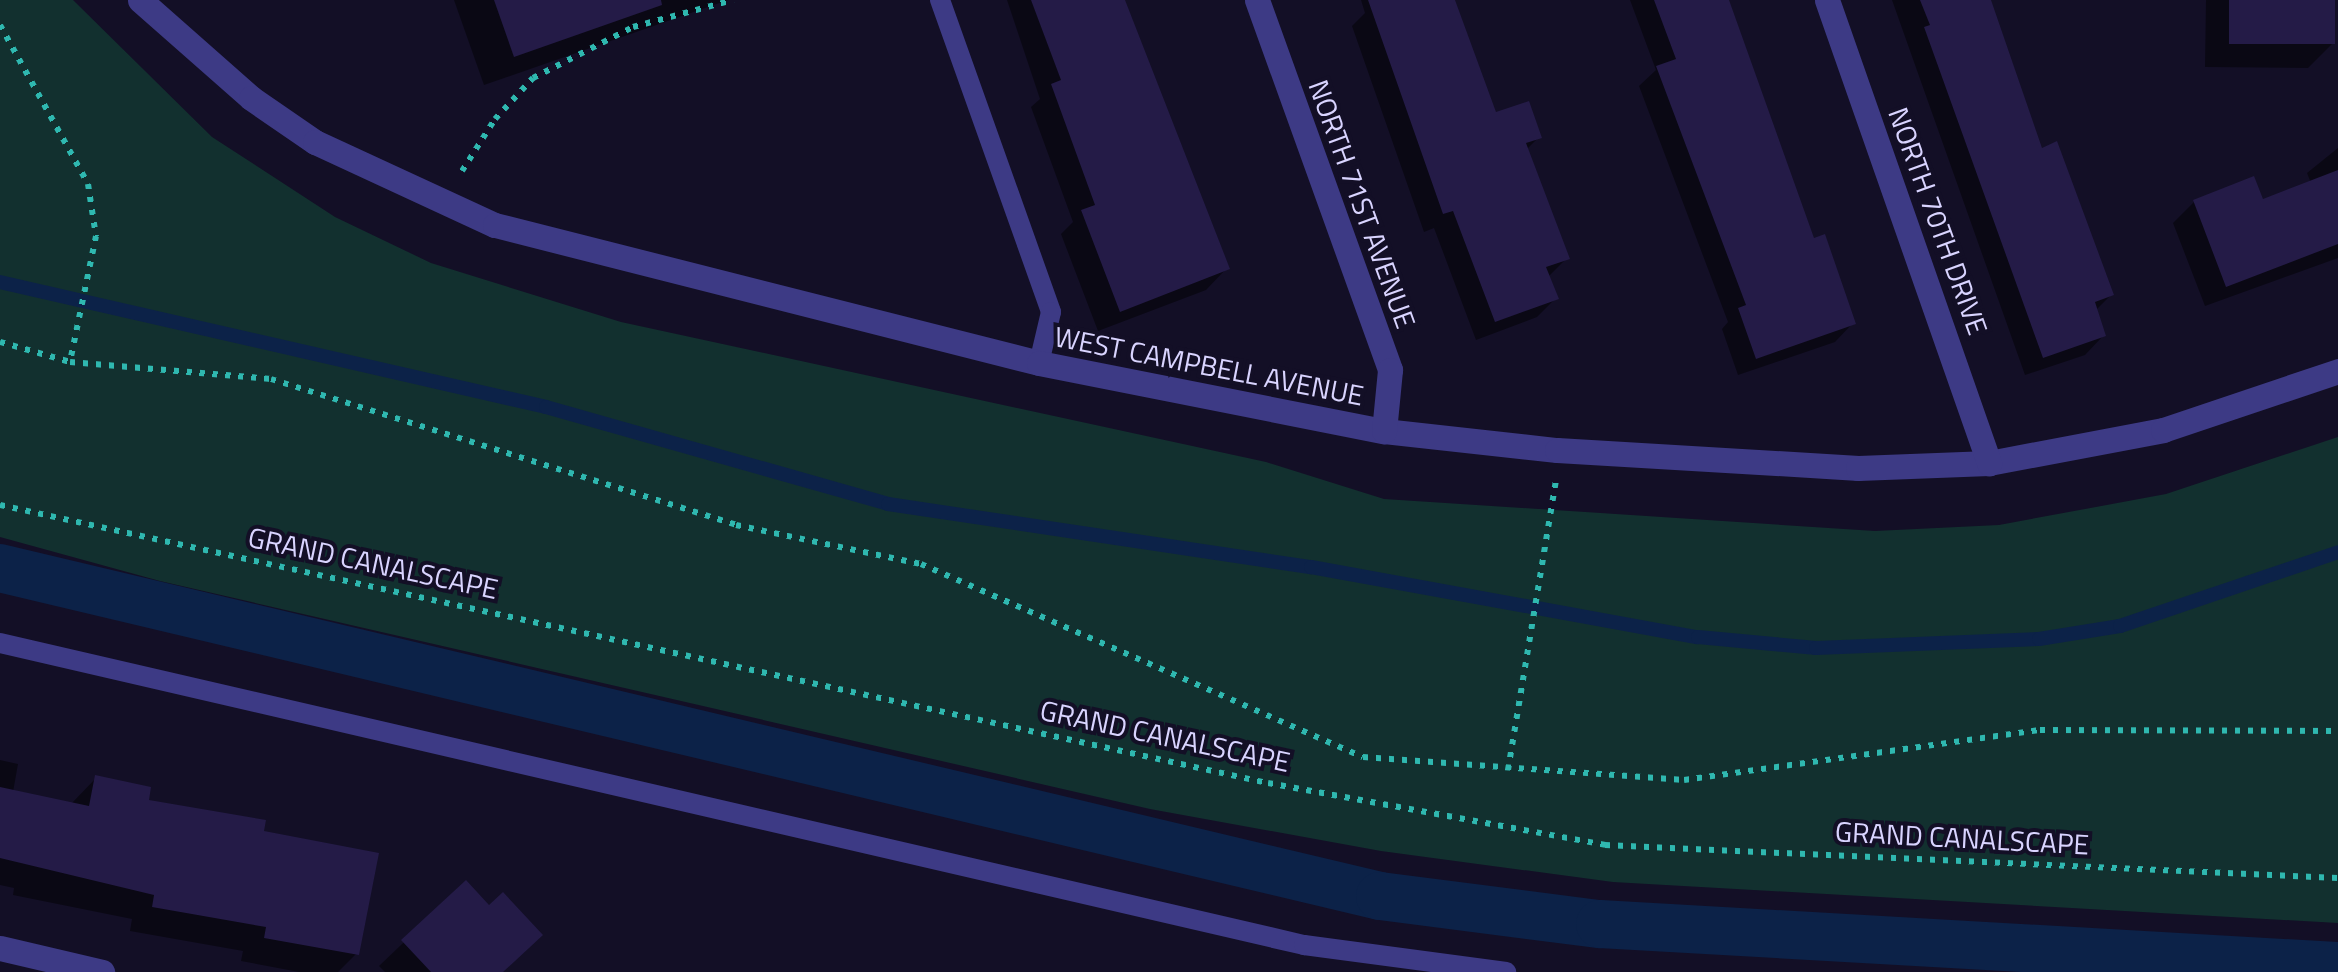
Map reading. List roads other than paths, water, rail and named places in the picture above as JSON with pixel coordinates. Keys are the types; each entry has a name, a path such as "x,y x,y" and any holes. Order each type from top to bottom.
{"street":[{"name":"WEST CAMPBELL AVENUE","path":"140,0 251,98 315,142 442,206 496,225 1039,363 1384,431 1557,450 1858,468 1989,463 2163,430 2338,371"},
{"name":"NORTH 71ST AVENUE","path":"1257,0 1390,370 1384,431"},
{"name":"NORTH 70TH DRIVE","path":"1827,0 1989,463"},
{"path":"0,948 102,972"}],"lane":[{"path":"940,0 1051,312 1039,363"},
{"path":"0,642 1304,944 1506,972"}],"waterway":[{"path":"0,282 546,407 888,504 1311,567 1698,637 1816,648 2039,639 2120,626 2338,552"},
{"path":"0,568 1380,896 1600,924 2338,966"}]}
